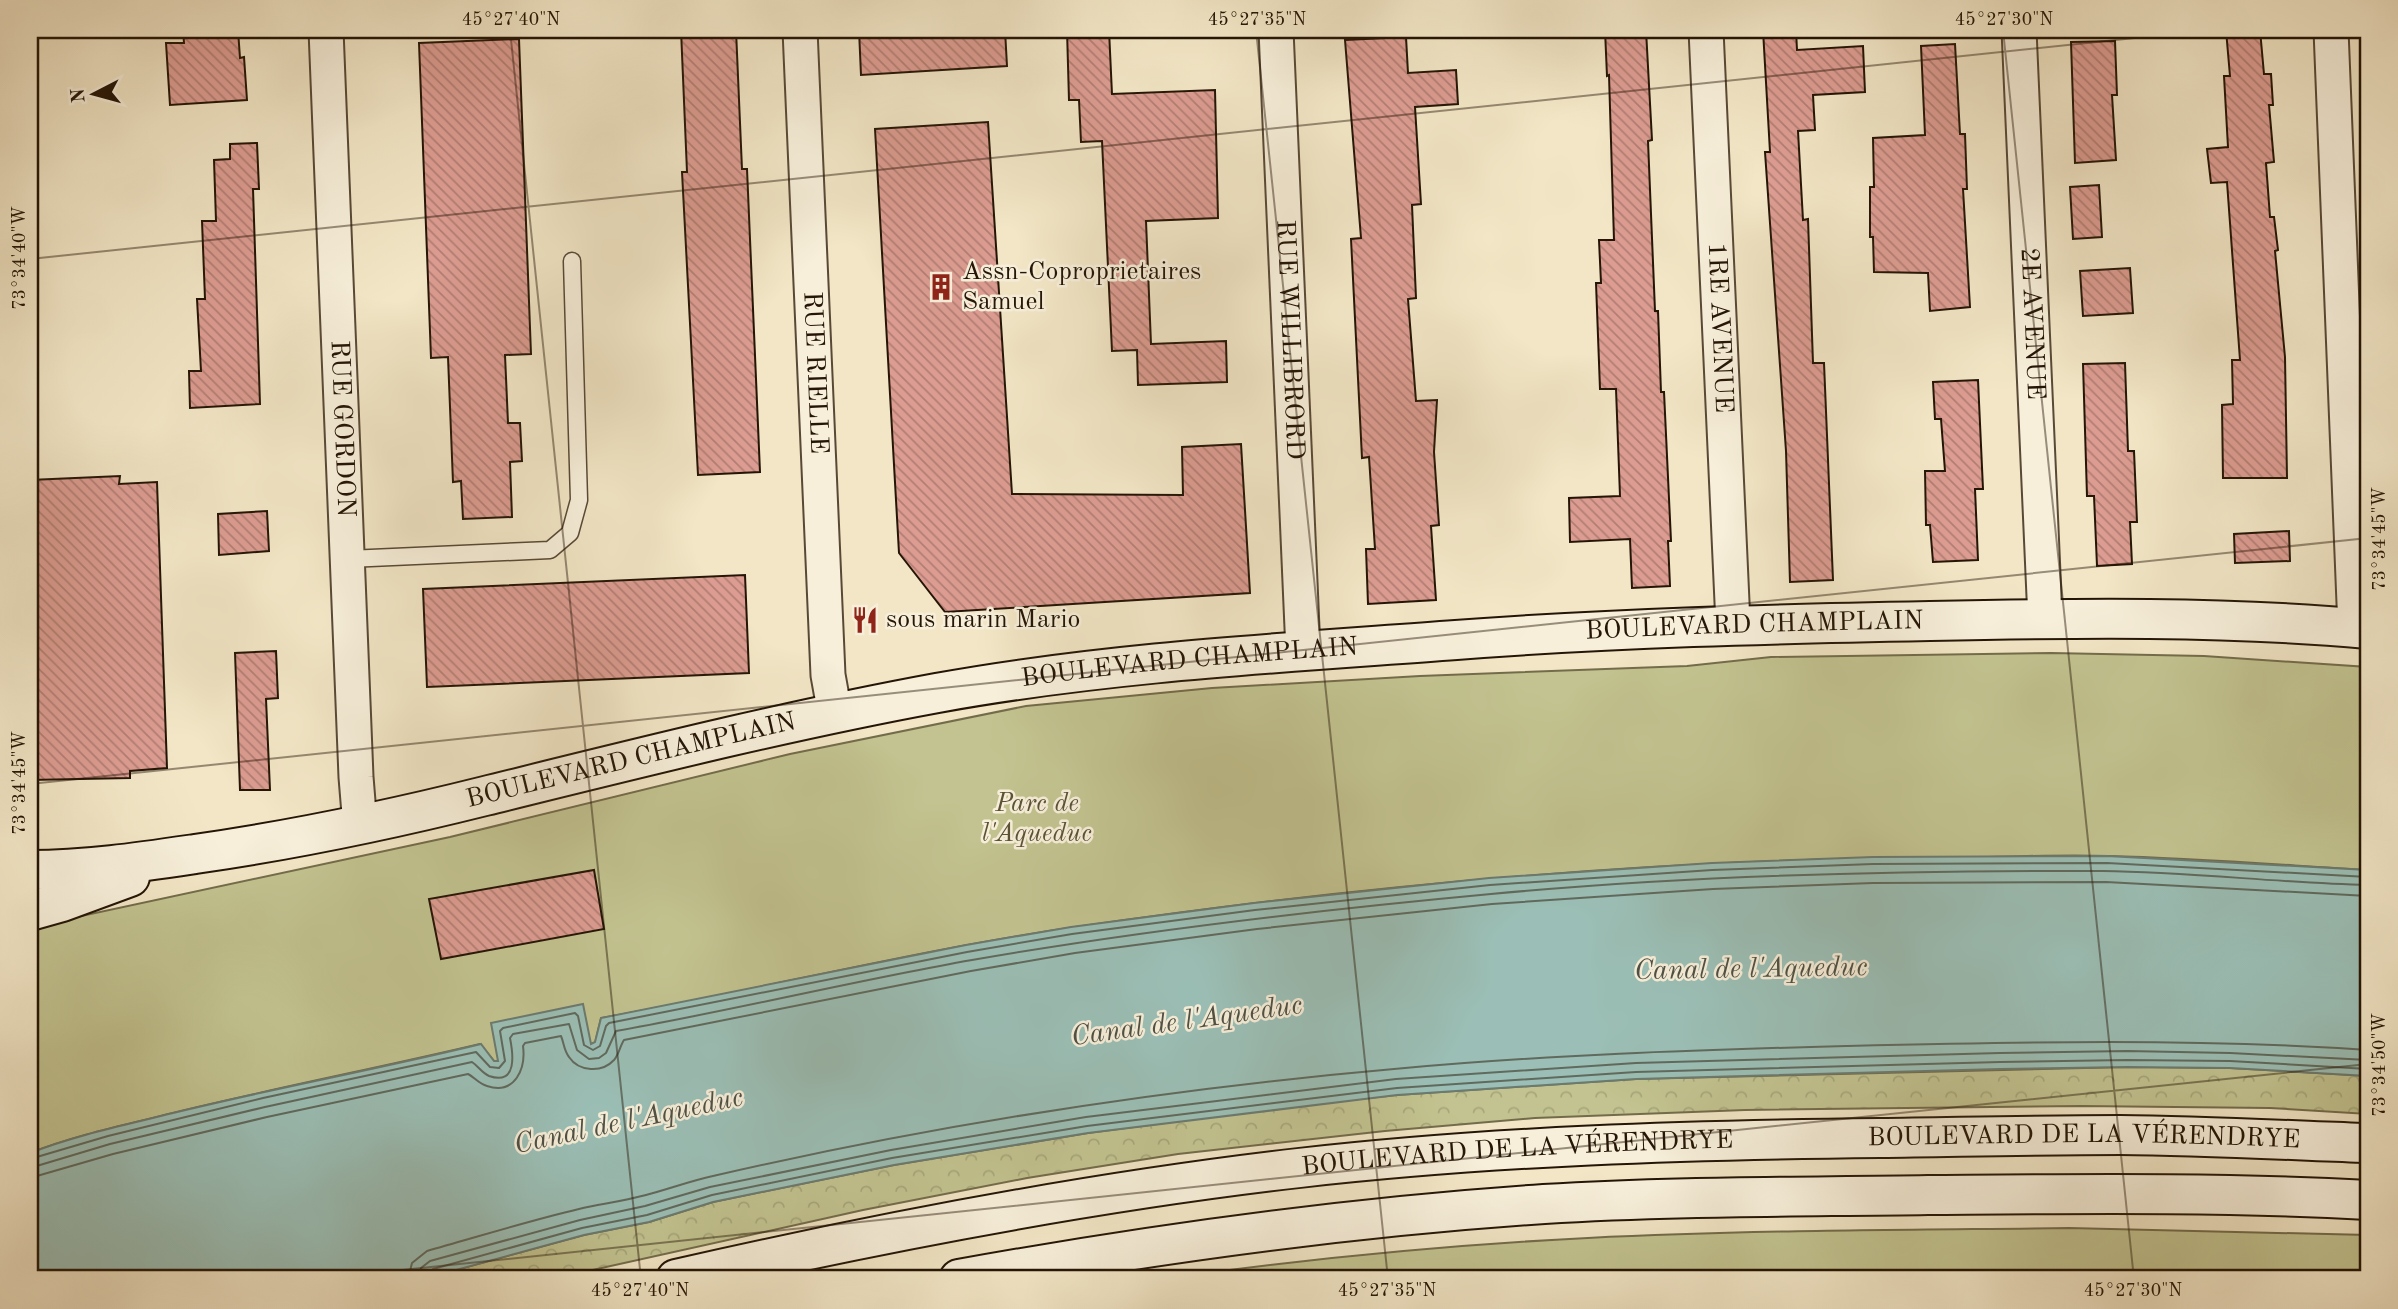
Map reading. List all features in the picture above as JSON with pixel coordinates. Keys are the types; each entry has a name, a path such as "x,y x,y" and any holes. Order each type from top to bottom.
{"main road":[{"name":"BOULEVARD CHAMPLAIN","path":"30,870 117,866 360,826 619,763 835,715 934,694 1032,678 1303,651 1600,629 1733,624 2045,619 2183,620 2362,628"},
{"path":"30,911 191,855"},
{"name":"BOULEVARD DE LA VÉRENDRYE","path":"676,1279 960,1220 1132,1191 1302,1167 1474,1152 1635,1142 2038,1135 2368,1143"},
{"name":"BOULEVARD DE LA VÉRENDRYE","path":"959,1279 1074,1258 1256,1231 1546,1204 1699,1198 2078,1194 2368,1199"}],"street":[{"name":"RUE GORDON","path":"326,30 360,826"},
{"name":"RUE RIELLE","path":"800,30 828,675 835,715"},
{"name":"RUE WILLIBRORD","path":"1276,30 1303,651"},
{"name":"1RE AVENUE","path":"1706,30 1733,624"},
{"name":"2E AVENUE","path":"2019,30 2045,619"},
{"path":"2331,30 2362,628"}],"lane":[{"path":"348,559 550,550 570,533 579,500 572,261"}],"green space":[{"name":"Parc de l'Aqueduc","path":"2051,653 2204,656 2368,667 2368,870 2091,855 1854,859 1631,868 1297,898 1015,936 601,1018 595,1043 590,1044 492,1023 499,1061 494,1061 480,1044 173,1113 30,1153 30,927 450,837 790,754 1026,706 1212,688 1420,676 1687,666 1771,657"},
{"path":"2127,1067 2230,1068 2368,1076 2368,1114 2270,1108 2081,1106 1745,1110 1535,1118 1385,1131 1178,1154 1027,1178 863,1210 552,1279 423,1279 584,1235 649,1222 713,1202 894,1165 1088,1133 1310,1104 1397,1095 1636,1079"},
{"path":"2069,1228 2368,1235 2368,1279 1163,1279 1375,1254 1535,1241 1768,1232"}],"water":[{"name":"Canal de l'Aqueduc","path":"2107,856 2368,870 2368,1076 2230,1068 2000,1069 1636,1079 1397,1095 1088,1133 894,1165 713,1202 649,1222 584,1235 423,1279 30,1279 30,1153 173,1113 481,1044 494,1061 498,1061 491,1023 583,1004 591,1044 595,1042 601,1018 966,945 1071,927 1254,903 1489,878 1712,863 1873,857"}],"building":[{"path":"183,30 238,30 240,58 244,57 247,100 170,105 166,43 184,43"},
{"path":"681,30 736,30 742,169 747,169 760,472 698,475 682,172 687,172"},
{"path":"859,30 1005,30 1007,66 861,75"},
{"path":"1067,30 1109,30 1112,94 1215,90 1218,218 1146,221 1151,344 1226,341 1227,382 1138,385 1137,350 1112,351 1102,141 1081,142 1079,100 1069,100"},
{"path":"1605,30 1646,30 1652,140 1648,141 1655,311 1658,311 1661,392 1664,392 1671,541 1668,541 1670,586 1632,588 1630,539 1570,542 1569,498 1620,496 1616,389 1600,389 1596,283 1601,283 1599,240 1614,240"},
{"path":"1763,30 1796,30 1797,50 1863,46 1865,92 1813,95 1815,130 1798,131 1803,220 1808,219 1813,363 1824,363 1833,580 1790,582 1786,451 1765,152 1770,152"},
{"path":"2226,30 2260,30 2264,74 2271,74 2273,105 2269,105 2274,162 2266,163 2270,217 2274,217 2278,250 2275,251 2285,357 2287,478 2223,478 2222,405 2233,404 2232,360 2240,360 2227,182 2211,183 2207,149 2228,147 2224,76 2230,76"},
{"path":"1406,37 1408,73 1456,70 1458,104 1415,107 1421,204 1412,205 1416,298 1408,299 1416,401 1437,400 1434,452 1439,525 1431,526 1436,600 1368,604 1366,549 1375,549 1369,457 1362,458 1351,239 1361,238 1345,40"},
{"path":"519,39 531,354 505,355 508,423 520,423 522,461 510,462 512,517 463,519 461,481 453,482 448,357 431,358 419,43"},
{"path":"2115,41 2117,95 2112,95 2116,160 2075,163 2071,42"},
{"path":"1955,44 1960,134 1965,134 1967,189 1963,189 1970,307 1930,311 1928,273 1874,272 1873,237 1870,237 1870,187 1874,187 1873,138 1925,135 1921,46"},
{"name":"Assn-Coproprietaires Samuel","path":"988,122 1012,494 1183,495 1182,447 1241,444 1250,593 945,612 899,553 875,129"},
{"path":"257,143 259,189 253,189 260,404 190,408 189,371 201,371 197,299 205,299 202,221 216,221 214,160 230,159 230,144"},
{"path":"2099,185 2102,237 2073,239 2070,187"},
{"path":"2130,268 2133,313 2083,316 2080,271"},
{"path":"2125,363 2128,451 2134,451 2137,522 2130,522 2132,564 2097,566 2094,496 2087,496 2083,364"},
{"path":"1978,380 1983,489 1975,489 1978,560 1933,562 1930,525 1926,525 1925,471 1945,471 1941,419 1935,419 1933,382"},
{"path":"120,476 119,484 157,482 167,768 130,771 130,778 30,780 30,480"},
{"path":"267,511 269,551 219,555 218,514"},
{"path":"2289,531 2290,561 2235,563 2234,534"},
{"path":"745,575 749,673 427,687 423,589"},
{"path":"276,651 278,698 266,699 270,790 240,790 235,653"},
{"path":"594,870 604,929 441,959 429,899"}],"place":[{"name":"Assn-Coproprietaires Samuel","path":"941,287"},
{"name":"sous marin Mario","path":"865,620"}]}
